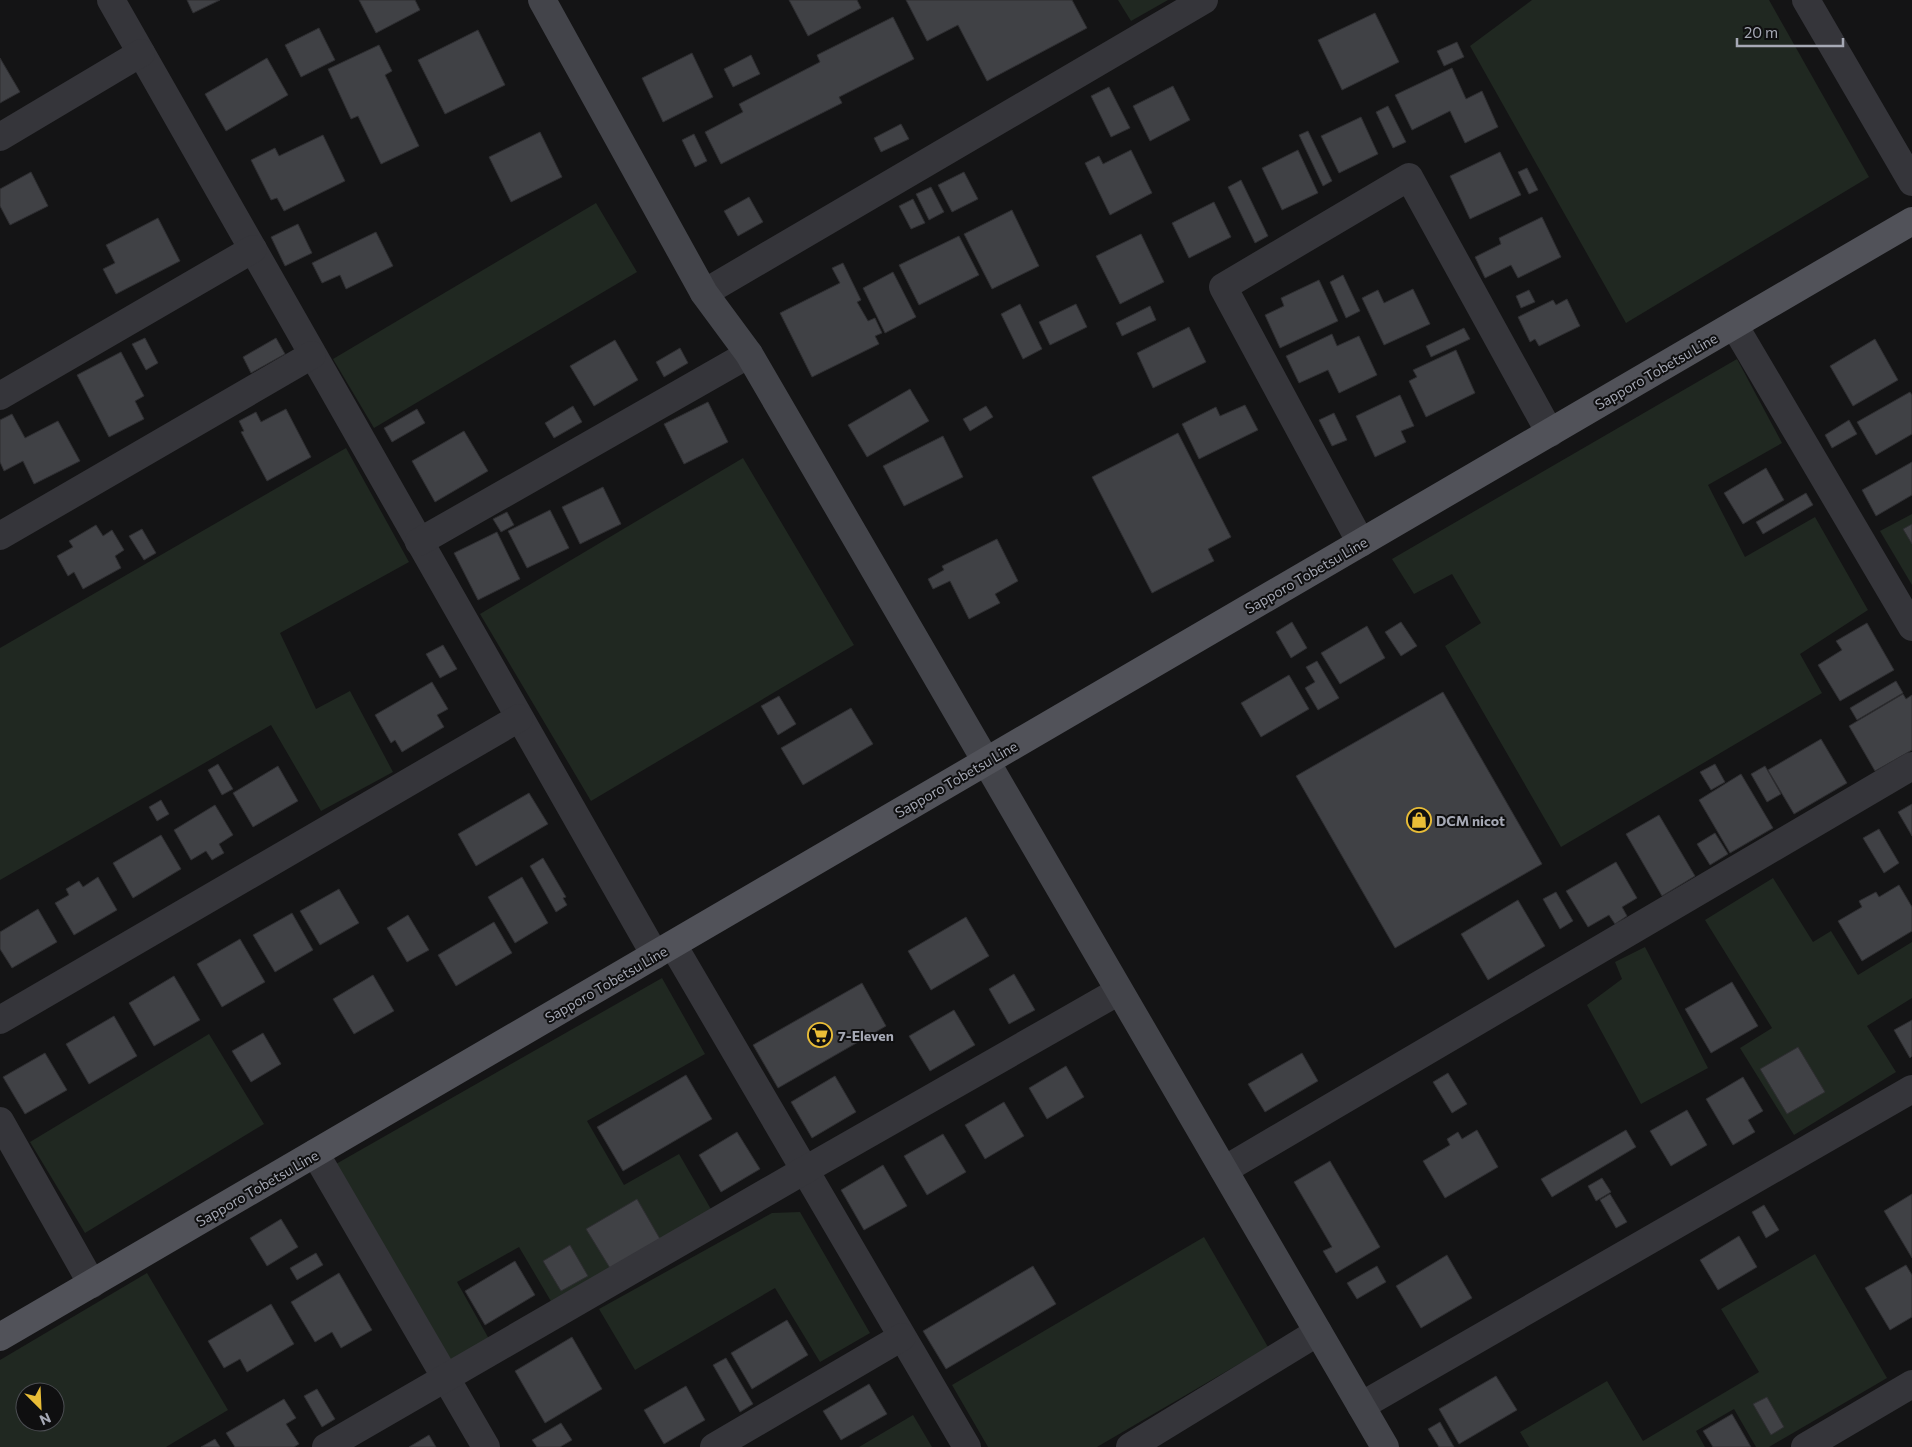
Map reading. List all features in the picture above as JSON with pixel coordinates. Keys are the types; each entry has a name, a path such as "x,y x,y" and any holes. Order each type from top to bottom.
{"main road":[{"name":"Sapporo Tobetsu Line","path":"0,1337 1912,221"}],"street":[{"path":"112,0 519,718 664,950 805,1170 967,1447"},
{"path":"542,0 704,293 749,354 1384,1447"},
{"path":"704,293 1204,0"},
{"path":"1806,0 1912,182"},
{"path":"0,137 142,53"},
{"path":"1361,543 1223,287 1409,178 1550,433"},
{"path":"0,396 253,249"},
{"path":"1734,325 1912,628"},
{"path":"419,542 749,354"},
{"path":"0,536 312,355"},
{"path":"0,1020 519,718"},
{"path":"1224,1170 1912,766"},
{"path":"326,1447 1119,991"},
{"path":"1361,1406 1912,1090"},
{"path":"0,1120 92,1284"},
{"path":"316,1153 486,1447"},
{"path":"1130,1447 1318,1332"},
{"path":"714,1447 902,1337"},
{"path":"1805,1447 1912,1384"}],"shaded area":[{"path":"1118,0 1168,0 1131,21"},
{"path":"1532,0 1769,0 1869,177 1626,323 1470,46"},
{"path":"596,203 637,272 374,428 333,359"},
{"path":"1737,359 1782,443 1708,485 1745,557 1815,517 1868,610 1800,654 1822,693 1561,847 1445,646 1481,623 1452,574 1414,594 1392,559"},
{"path":"346,448 409,562 280,633 316,709 350,691 393,772 321,811 271,725 0,880 0,648"},
{"path":"743,458 854,645 591,801 480,614"},
{"path":"1912,514 1912,585 1880,531"},
{"path":"1773,878 1813,942 1831,931 1858,975 1912,942 1912,998 1867,1026 1896,1072 1794,1135 1740,1048 1772,1028 1705,920"},
{"path":"1645,947 1708,1068 1641,1104 1587,1005 1622,979 1615,962"},
{"path":"662,978 705,1054 587,1121 624,1185 679,1154 712,1211 552,1303 519,1247 457,1282 489,1339 450,1362 336,1164"},
{"path":"209,1034 264,1124 85,1233 30,1142"},
{"path":"800,1212 870,1333 820,1362 775,1288 635,1370 599,1309 772,1213"},
{"path":"1204,1237 1268,1347 1097,1447 988,1447 952,1385"},
{"path":"1815,1254 1887,1378 1769,1447 1756,1447 1734,1409 1696,1431 1705,1447 1529,1447 1520,1432 1607,1381 1643,1441 1759,1372 1721,1309"},
{"path":"147,1273 228,1410 166,1447 0,1447 0,1360"},
{"path":"913,1415 932,1447 859,1447"}],"building":[{"path":"187,0 220,0 193,13"},
{"path":"359,0 415,0 420,10 376,33"},
{"path":"789,0 857,0 861,8 808,36"},
{"path":"906,0 1072,0 1087,28 987,81 958,25 927,41"},
{"path":"1375,13 1399,62 1342,90 1318,40"},
{"path":"893,17 914,59 839,97 842,103 721,164 705,132 743,112 739,104 820,62 817,55"},
{"path":"319,28 335,60 301,77 285,45"},
{"path":"478,30 505,85 445,114 418,60"},
{"path":"1457,42 1464,57 1444,66 1437,51"},
{"path":"379,45 392,71 385,75 419,146 381,164 358,116 351,119 328,69"},
{"path":"692,53 713,97 663,122 642,78"},
{"path":"751,55 760,74 733,87 724,69"},
{"path":"0,58 20,92 0,103"},
{"path":"267,58 288,95 226,131 205,94"},
{"path":"1452,68 1466,99 1482,91 1498,127 1465,143 1450,111 1412,130 1395,95"},
{"path":"1173,86 1190,120 1150,141 1133,106"},
{"path":"1109,87 1130,128 1111,137 1091,96"},
{"path":"1388,106 1406,142 1393,148 1376,112"},
{"path":"1361,117 1378,154 1339,173 1321,136"},
{"path":"901,124 909,139 881,152 874,138"},
{"path":"1308,131 1332,181 1323,186 1299,135"},
{"path":"540,132 562,177 511,202 489,157"},
{"path":"694,134 707,161 695,167 682,140"},
{"path":"323,135 345,181 284,211 277,198 271,200 251,160 275,148 279,156"},
{"path":"1131,150 1152,193 1110,215 1085,163 1099,156 1103,164"},
{"path":"1298,150 1318,193 1282,210 1262,168"},
{"path":"1500,152 1521,195 1470,219 1450,176"},
{"path":"1527,168 1538,190 1529,194 1518,172"},
{"path":"31,172 48,206 10,225 0,206 0,189"},
{"path":"964,172 978,199 952,212 938,185"},
{"path":"1241,180 1268,236 1255,243 1228,187"},
{"path":"931,187 944,212 929,220 916,194"},
{"path":"749,197 763,222 738,236 724,211"},
{"path":"913,199 925,223 911,229 899,206"},
{"path":"1214,202 1231,237 1189,258 1172,223"},
{"path":"1012,210 1039,266 992,289 964,234"},
{"path":"1542,217 1561,257 1518,278 1511,265 1485,278 1475,257 1501,244 1499,238"},
{"path":"158,218 180,261 116,294 103,269 115,263 106,245"},
{"path":"298,224 312,253 285,266 271,237"},
{"path":"376,232 393,266 346,289 340,275 322,283 312,263"},
{"path":"1141,234 1164,282 1120,304 1096,256"},
{"path":"959,236 979,275 919,305 899,265"},
{"path":"843,263 861,300 857,302 868,321 875,318 882,333 875,336 879,344 812,377 780,313 840,283 832,268"},
{"path":"893,272 916,317 885,333 863,288"},
{"path":"1343,275 1360,311 1346,318 1330,282"},
{"path":"1319,280 1338,321 1280,348 1265,315 1284,306 1281,298"},
{"path":"1413,289 1430,324 1384,345 1362,298 1378,290 1384,303"},
{"path":"1529,290 1535,302 1521,308 1516,296"},
{"path":"1567,299 1580,326 1539,346 1535,339 1530,342 1518,317 1553,300 1556,305"},
{"path":"1020,304 1042,349 1023,359 1001,314"},
{"path":"1076,304 1087,327 1050,345 1039,322"},
{"path":"1150,306 1156,320 1122,336 1116,323"},
{"path":"1189,327 1206,362 1153,388 1137,353"},
{"path":"1464,328 1470,339 1431,357 1426,346"},
{"path":"1332,334 1337,346 1359,336 1377,375 1339,393 1328,370 1299,383 1286,356"},
{"path":"145,338 158,363 146,370 132,344"},
{"path":"276,338 285,354 251,373 243,357"},
{"path":"1875,339 1898,380 1853,406 1830,366"},
{"path":"615,340 638,380 594,406 570,366"},
{"path":"680,348 688,363 664,377 656,362"},
{"path":"1456,350 1475,393 1426,417 1409,381 1417,377 1413,370"},
{"path":"121,352 144,396 135,401 144,419 109,437 77,375"},
{"path":"910,389 929,421 867,457 848,425"},
{"path":"1910,392 1912,395 1912,434 1876,455 1857,422"},
{"path":"1400,395 1414,426 1401,431 1406,442 1375,457 1356,416"},
{"path":"708,402 728,442 684,464 664,424"},
{"path":"1245,405 1258,430 1199,459 1182,424 1216,407 1220,416"},
{"path":"573,406 582,422 554,438 545,423"},
{"path":"986,406 993,417 970,431 963,419"},
{"path":"286,409 311,457 267,481 241,432 244,431 239,421 256,412 261,422"},
{"path":"417,409 425,423 392,442 384,428"},
{"path":"1334,413 1347,440 1332,446 1319,420"},
{"path":"12,414 25,438 58,421 80,461 34,484 23,461 4,471 0,462 0,420"},
{"path":"1849,420 1857,434 1832,448 1825,435"},
{"path":"464,431 488,471 435,502 412,461"},
{"path":"1178,433 1231,537 1208,549 1214,561 1152,593 1092,477"},
{"path":"943,436 963,477 904,506 883,466"},
{"path":"1912,462 1912,495 1876,516 1862,490"},
{"path":"1766,468 1784,500 1743,524 1724,493"},
{"path":"603,487 621,524 580,544 562,507"},
{"path":"1806,493 1813,505 1763,534 1756,522"},
{"path":"550,510 569,548 527,568 508,531"},
{"path":"507,512 514,525 501,532 493,519"},
{"path":"1912,524 1912,544 1903,529"},
{"path":"96,525 103,536 112,530 124,550 115,556 121,568 83,589 74,572 68,576 57,556 73,547 69,541"},
{"path":"142,529 156,553 144,560 129,536"},
{"path":"497,532 520,579 478,600 454,553"},
{"path":"997,539 1018,581 995,594 1000,603 969,619 950,581 933,589 928,579 944,570 942,566"},
{"path":"1292,622 1307,648 1291,658 1276,632"},
{"path":"1401,622 1417,646 1401,656 1385,632"},
{"path":"1867,623 1894,670 1840,701 1818,665 1842,650 1836,641"},
{"path":"1367,626 1385,658 1340,684 1321,653"},
{"path":"443,645 457,669 440,678 426,654"},
{"path":"1317,661 1339,698 1318,710 1305,688 1315,682 1306,667"},
{"path":"1289,675 1309,709 1261,737 1241,703"},
{"path":"1896,681 1903,693 1857,720 1850,708"},
{"path":"432,682 448,709 437,715 444,727 402,752 395,740 391,743 375,715"},
{"name":"DCM nicot","path":"1443,692 1542,864 1395,948 1296,776"},
{"path":"1903,694 1906,699 1912,695 1912,750 1875,771 1849,726"},
{"path":"779,696 796,724 778,735 761,706"},
{"path":"851,708 873,744 803,785 781,748"},
{"path":"1821,739 1847,783 1794,814 1768,770"},
{"path":"218,764 233,789 222,795 208,770"},
{"path":"1715,764 1725,782 1711,790 1700,772"},
{"path":"278,766 298,801 253,827 233,793"},
{"path":"1765,766 1781,794 1767,802 1751,774"},
{"path":"1741,774 1773,828 1730,853 1699,800"},
{"path":"529,793 548,824 476,866 458,834"},
{"path":"161,800 169,814 157,821 149,807"},
{"path":"1912,804 1912,836 1898,812"},
{"path":"215,805 233,835 219,844 224,853 212,860 206,851 191,860 174,830"},
{"path":"1659,815 1695,876 1662,896 1626,834"},
{"path":"1879,829 1899,863 1884,873 1863,838"},
{"path":"1715,833 1728,854 1710,865 1697,844"},
{"path":"161,835 181,869 133,898 113,863"},
{"path":"543,858 566,897 563,898 567,905 556,912 530,866"},
{"path":"1616,862 1637,898 1622,907 1627,916 1615,924 1609,915 1588,927 1566,891"},
{"path":"98,877 117,910 74,935 55,903 69,895 66,889 79,881 83,887"},
{"path":"522,877 548,923 515,943 488,897"},
{"path":"1899,885 1912,907 1912,931 1862,961 1838,921 1862,907 1859,901 1876,892 1879,897"},
{"path":"339,889 359,923 320,945 300,911"},
{"path":"1556,892 1573,921 1560,929 1543,899"},
{"path":"1518,900 1545,946 1488,980 1461,934"},
{"path":"38,909 57,942 12,968 0,949 0,932"},
{"path":"292,913 313,950 275,972 253,935"},
{"path":"408,915 429,950 407,962 387,928"},
{"path":"966,917 989,956 931,990 908,951"},
{"path":"494,922 512,953 456,986 438,955"},
{"path":"240,939 265,982 222,1007 197,964"},
{"path":"1014,974 1035,1010 1009,1024 989,989"},
{"path":"373,975 394,1011 354,1034 333,999"},
{"path":"174,976 200,1020 154,1046 129,1003"},
{"path":"1732,982 1758,1026 1711,1053 1685,1009"},
{"name":"7-Eleven","path":"862,983 886,1026 778,1088 753,1045"},
{"path":"954,1010 975,1045 930,1071 909,1036"},
{"path":"114,1016 137,1056 89,1084 66,1044"},
{"path":"1912,1020 1912,1056 1910,1058 1894,1030"},
{"path":"263,1033 281,1064 251,1082 232,1051"},
{"path":"1798,1047 1825,1092 1787,1114 1760,1069"},
{"path":"45,1053 67,1090 25,1114 3,1077"},
{"path":"1302,1053 1318,1081 1265,1112 1248,1084"},
{"path":"1066,1066 1084,1097 1047,1119 1029,1088"},
{"path":"1448,1073 1467,1104 1452,1113 1433,1082"},
{"path":"686,1075 712,1119 623,1171 597,1127"},
{"path":"835,1076 856,1112 812,1138 791,1102"},
{"path":"1743,1077 1763,1111 1748,1120 1755,1132 1733,1145 1706,1099"},
{"path":"1004,1102 1024,1136 985,1159 965,1125"},
{"path":"1687,1110 1707,1145 1671,1166 1650,1131"},
{"path":"1477,1130 1498,1167 1445,1198 1423,1161 1450,1145 1447,1139 1458,1132 1462,1139"},
{"path":"1626,1130 1636,1147 1552,1197 1541,1179"},
{"path":"737,1132 760,1169 721,1192 699,1155"},
{"path":"943,1134 966,1172 927,1195 904,1156"},
{"path":"1330,1161 1380,1247 1336,1273 1323,1251 1332,1247 1294,1182"},
{"path":"883,1165 907,1206 864,1230 841,1190"},
{"path":"1602,1178 1611,1192 1596,1201 1588,1186"},
{"path":"1610,1194 1627,1222 1616,1228 1600,1200"},
{"path":"1912,1194 1912,1258 1884,1211"},
{"path":"637,1199 660,1239 610,1268 586,1229"},
{"path":"1764,1205 1779,1230 1766,1238 1752,1212"},
{"path":"281,1219 298,1247 267,1266 250,1238"},
{"path":"1739,1236 1757,1267 1718,1290 1700,1260"},
{"path":"570,1245 588,1276 561,1291 543,1261"},
{"path":"316,1253 323,1265 297,1280 290,1268"},
{"path":"1447,1255 1472,1298 1421,1328 1396,1286"},
{"path":"515,1261 535,1295 485,1325 465,1291"},
{"path":"1906,1265 1912,1275 1912,1317 1890,1330 1865,1288"},
{"path":"1033,1266 1056,1304 946,1369 923,1331"},
{"path":"1377,1266 1386,1282 1357,1299 1347,1283"},
{"path":"339,1273 372,1330 341,1348 332,1332 315,1342 291,1302"},
{"path":"271,1304 294,1344 247,1372 240,1359 224,1368 208,1341"},
{"path":"787,1320 808,1355 752,1389 731,1353"},
{"path":"572,1337 602,1389 545,1423 515,1371"},
{"path":"726,1358 753,1404 740,1412 713,1365"},
{"path":"1496,1376 1517,1410 1459,1444 1439,1409"},
{"path":"869,1384 887,1414 841,1440 823,1411"},
{"path":"686,1386 705,1420 664,1444 644,1410"},
{"path":"317,1389 335,1419 322,1427 304,1396"},
{"path":"1767,1397 1784,1427 1771,1435 1753,1404"},
{"path":"284,1399 296,1418 286,1424 299,1444 294,1447 235,1447 226,1433"},
{"path":"1732,1414 1751,1447 1713,1447 1703,1431"},
{"path":"1440,1422 1454,1447 1439,1447 1428,1429"},
{"path":"561,1423 572,1440 560,1447 537,1447 532,1440"},
{"path":"429,1435 436,1447 409,1447"},
{"path":"215,1439 220,1447 201,1447"}],"place":[{"name":"DCM nicot","path":"1419,820"},
{"name":"7-Eleven","path":"820,1035"}]}
